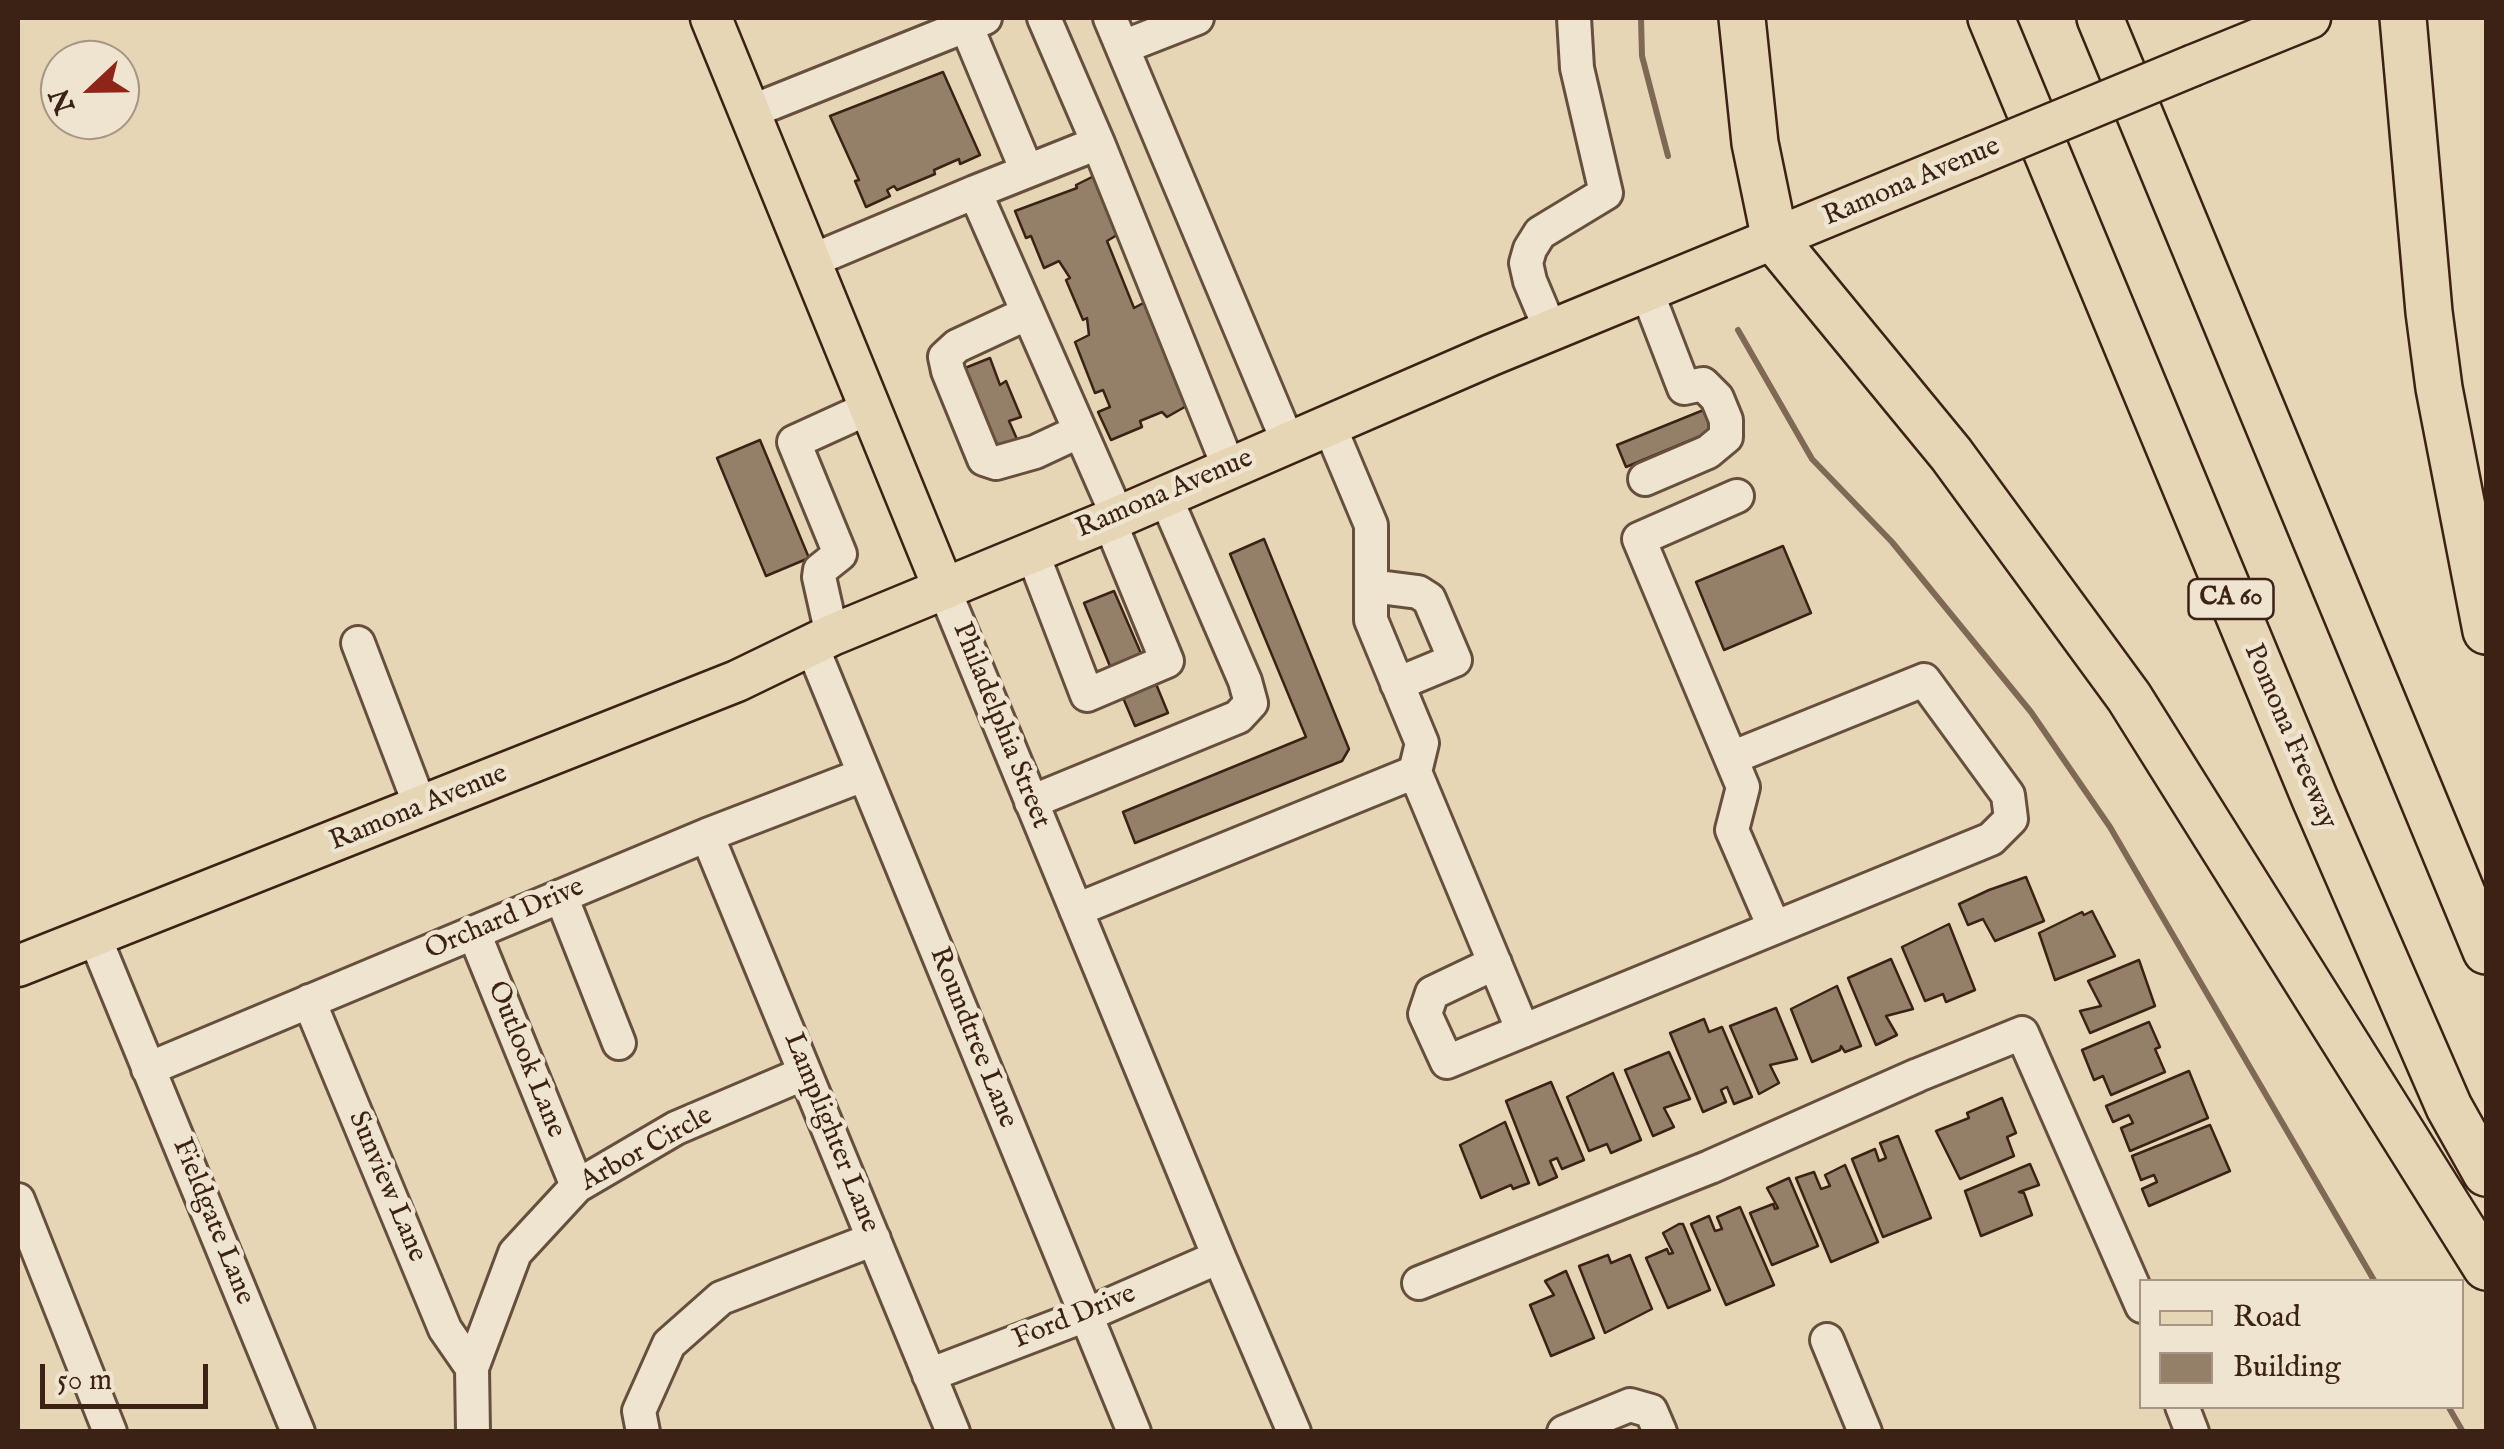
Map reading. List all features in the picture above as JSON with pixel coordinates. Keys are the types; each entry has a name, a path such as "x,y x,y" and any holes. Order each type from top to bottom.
{"highway":[{"path":"1742,18 1755,144 1775,240 1951,454 2129,697 2486,1266"},
{"name":"Pomona Freeway","path":"1991,18 2314,799 2449,1107 2486,1173"},
{"path":"2100,18 2486,950"},
{"path":"2403,18 2439,388 2486,631"}],"main road":[{"name":"Philadelphia Street","path":"711,18 944,588"},
{"name":"Ramona Avenue","path":"18,966 738,681 822,639 1328,425 2310,18"}],"street":[{"path":"1044,18 1229,468"},
{"path":"1197,18 1117,32 1288,442"},
{"path":"1551,331 1530,281 1526,263 1530,249 1540,233 1606,193 1577,68 1574,18"},
{"path":"750,112 976,21 1028,171"},
{"path":"812,260 1098,143"},
{"path":"975,192 1080,430 1167,660 1088,695 1032,552"},
{"path":"1645,479 1708,452 1726,437 1726,420 1717,398 1703,384 1684,388 1647,292"},
{"path":"1028,314 957,346 946,358 984,459 996,463 1035,452 1080,430"},
{"name":"Roundtree Lane","path":"871,406 794,442 840,554 820,570 822,639 863,774 1134,1432"},
{"path":"1328,425 1371,525 1371,620 1422,743 1415,772 1524,1030"},
{"path":"1031,802 1238,717 1251,702 1165,496"},
{"path":"1738,496 1639,539 1743,787 1732,830 1774,928"},
{"path":"1371,586 1418,592 1429,599 1455,660 1397,684"},
{"name":"Philadelphia Street","path":"944,588 1218,1257 1294,1432"},
{"path":"358,643 421,808"},
{"path":"1495,963 1432,993 1425,1014 1447,1062 1992,839 2011,818 2008,795 1924,680 1730,758"},
{"path":"1076,910 1415,772"},
{"name":"Orchard Drive","path":"148,1069 863,774"},
{"name":"Lamplighter Lane","path":"708,835 953,1432"},
{"path":"561,896 619,1044"},
{"name":"Outlook Lane","path":"474,933 577,1186"},
{"name":"Fieldgate Lane","path":"95,938 298,1432"},
{"name":"Sunview Lane","path":"309,1001 445,1329 472,1368"},
{"path":"1419,1283 1710,1167 2022,1033 2139,1299"},
{"name":"Arbor Circle","path":"474,1432 472,1368 515,1253 577,1186 676,1128 805,1073"},
{"path":"18,1200 110,1432"},
{"path":"644,1432 639,1411 668,1344 721,1298 874,1239"},
{"name":"Ford Drive","path":"930,1374 1086,1315 1218,1257"},
{"path":"1827,1340 1865,1432"},
{"path":"1564,1432 1630,1405 1651,1410 1660,1432"}],"building":[{"path":"943,72 980,155 960,164 959,159 897,190 894,186 887,190 890,196 866,207 855,181 859,180 830,116"},
{"path":"1096,175 1117,235 1107,241 1134,308 1147,301 1190,404 1167,417 1162,412 1140,421 1142,427 1111,440 1098,412 1110,407 1103,390 1095,393 1075,342 1089,335 1087,318 1083,320 1066,280 1070,278 1059,261 1044,268 1015,211 1077,188 1076,185"},
{"path":"990,358 1000,385 1006,381 1021,417 1009,421 1020,446 993,457 955,372"},
{"path":"1711,407 1720,428 1626,467 1617,445"},
{"path":"760,440 809,558 766,576 717,458"},
{"path":"1264,539 1349,749 1342,761 1135,843 1123,812 1306,737 1230,554"},
{"path":"1783,546 1811,613 1724,650 1696,582"},
{"path":"1114,591 1143,658 1112,671 1084,603"},
{"path":"1154,679 1168,713 1135,726 1121,693"},
{"path":"2026,877 2044,921 1995,941 1983,919 1968,925 1959,904"},
{"path":"2092,911 2115,956 2055,980 2039,933"},
{"path":"1949,924 1975,990 1946,1002 1943,994 1925,1001 1902,947"},
{"path":"1891,959 1913,1009 1886,1016 1897,1035 1876,1045 1848,978"},
{"path":"2139,960 2155,1006 2090,1033 2080,1011 2101,1006 2088,981"},
{"path":"1837,986 1861,1046 1845,1052 1841,1046 1840,1050 1812,1062 1791,1009"},
{"path":"1776,1008 1797,1059 1770,1065 1779,1083 1759,1094 1730,1026"},
{"path":"1704,1019 1709,1032 1722,1027 1752,1097 1734,1104 1727,1087 1721,1090 1726,1102 1703,1112 1670,1033"},
{"path":"2149,1022 2165,1072 2111,1095 2103,1076 2094,1080 2082,1050"},
{"path":"1669,1052 1690,1099 1664,1108 1674,1127 1653,1136 1625,1070"},
{"path":"2189,1071 2208,1118 2130,1151 2121,1128 2133,1123 2129,1115 2113,1122 2106,1106"},
{"path":"1613,1073 1641,1140 1611,1153 1607,1144 1589,1151 1567,1097"},
{"path":"1551,1082 1584,1160 1562,1169 1557,1158 1550,1161 1557,1177 1539,1185 1506,1101"},
{"path":"2002,1098 2016,1133 2007,1137 2014,1156 1960,1179 1936,1131 1969,1118 1967,1113"},
{"path":"1505,1122 1529,1183 1513,1189 1511,1185 1481,1198 1460,1145"},
{"path":"2210,1125 2230,1171 2149,1206 2142,1189 2157,1182 2154,1175 2141,1180 2132,1156"},
{"path":"1898,1136 1931,1218 1883,1237 1852,1159 1875,1149 1879,1161 1886,1158 1880,1143"},
{"path":"2030,1164 2039,1185 2019,1192 2024,1193 2032,1215 1981,1236 1965,1191"},
{"path":"1845,1165 1878,1242 1831,1262 1796,1178 1814,1172 1821,1189 1830,1186 1825,1175"},
{"path":"1789,1178 1818,1246 1772,1265 1750,1213 1773,1204 1778,1208 1767,1188"},
{"path":"1740,1207 1774,1285 1726,1305 1691,1224 1709,1216 1715,1231 1722,1229 1717,1217"},
{"path":"1683,1224 1710,1290 1668,1308 1646,1258 1667,1249 1669,1254 1673,1253 1663,1233"},
{"path":"1608,1255 1611,1263 1630,1255 1652,1309 1605,1333 1579,1266"},
{"path":"1566,1271 1594,1338 1551,1356 1530,1305 1554,1295 1545,1281"}],"waterway":[{"path":"1641,18 1642,56 1668,156"},
{"path":"1738,330 1812,459 1892,542 2031,712 2110,827 2373,1279"},
{"path":"2450,1409 2463,1432"}]}
